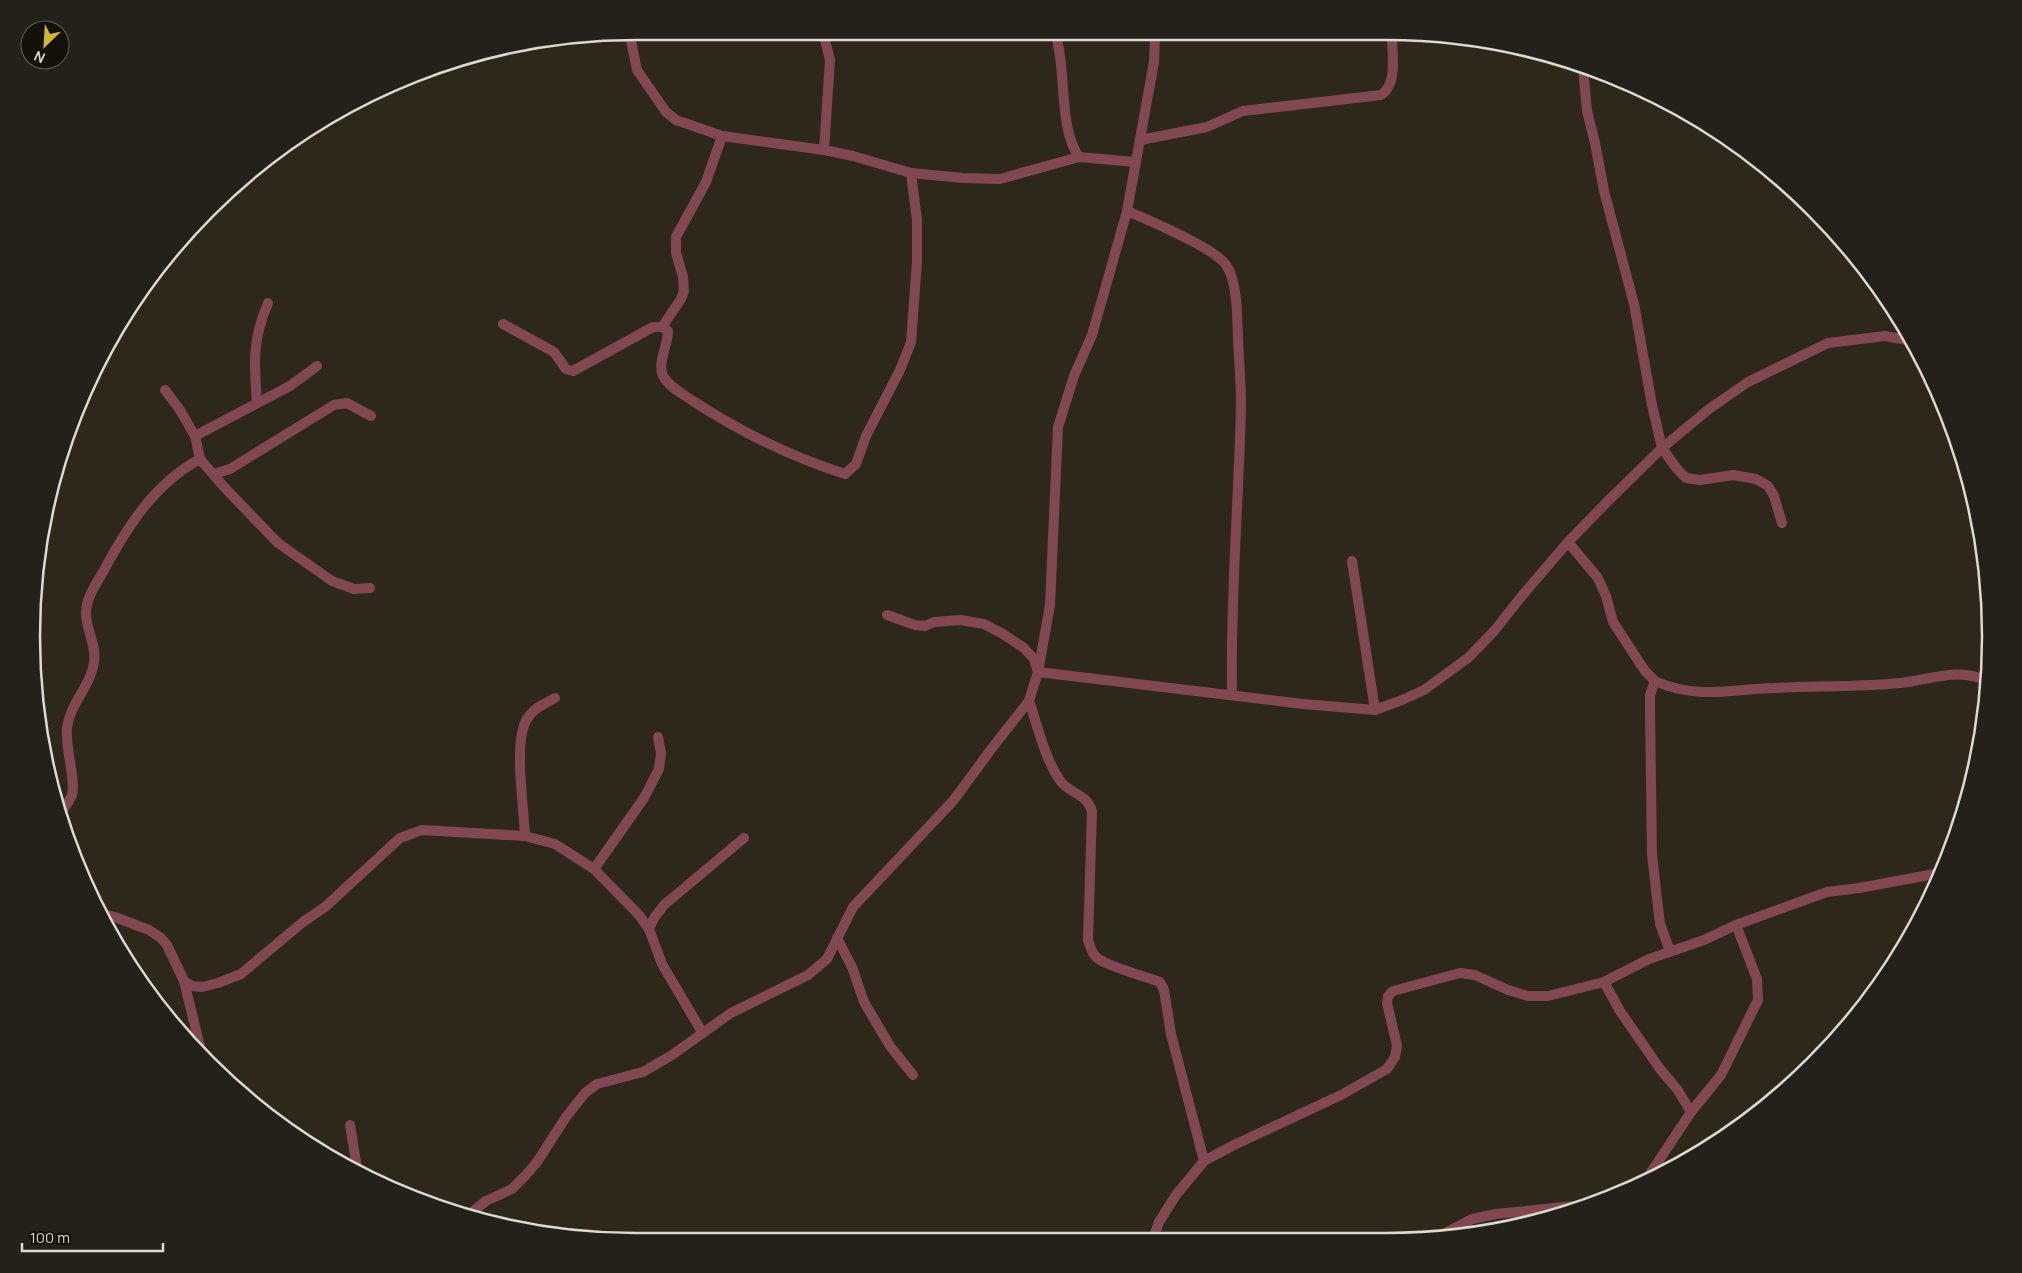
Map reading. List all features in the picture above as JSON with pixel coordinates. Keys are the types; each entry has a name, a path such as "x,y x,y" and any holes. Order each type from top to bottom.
{"street":[{"path":"631,40 637,70 666,112 676,120 722,136 824,150 853,156 911,173 964,178 1000,179 1079,157 1135,162"},
{"path":"824,150 830,60 825,40"},
{"path":"1057,40 1060,52 1069,138 1079,157"},
{"path":"474,1210 486,1201 512,1189 525,1176 537,1162 584,1093 598,1084 643,1072 672,1055 731,1013 808,974 827,959 853,907 953,801 1029,701 1038,672 1050,605 1058,427 1074,376 1092,334 1127,211 1154,62 1154,40"},
{"path":"1140,140 1207,127 1243,111 1382,95 1388,91 1392,82 1392,40"},
{"path":"1584,74 1587,111 1604,191 1634,304 1652,405 1662,448 1686,478 1700,480 1733,475 1756,479 1768,486 1774,496 1782,523"},
{"path":"662,327 681,299 684,290 683,277 676,253 676,236 706,182 722,136"},
{"path":"503,324 554,352 566,369 573,371 653,327 662,327 668,331 668,339 661,367 664,377 674,388 728,424 821,466 845,474 856,464 866,436 900,370 911,342 917,220 911,173"},
{"path":"1127,211 1170,230 1211,253 1225,263 1231,274 1237,325 1241,402 1231,642 1232,695"},
{"path":"257,403 254,366 256,340 268,303"},
{"path":"1038,672 1303,704 1375,710 1424,690 1468,658 1496,630 1521,597 1568,542 1662,448 1709,409 1748,382 1828,342 1885,336 1903,339"},
{"path":"195,436 290,386 317,366"},
{"path":"165,390 180,410 195,436 200,459 278,543 332,581 354,589 370,588"},
{"path":"214,474 230,469 334,405 347,403 371,416"},
{"path":"65,805 72,794 66,743 67,726 72,710 90,678 95,660 86,613 89,596 128,526 152,497 182,469 200,459"},
{"path":"1568,542 1598,578 1606,596 1613,622 1645,671 1655,681 1671,688 1708,694 1744,689 1870,686 1915,681 1947,674 1964,673 1981,678"},
{"path":"1352,562 1375,710"},
{"path":"887,615 915,625 925,626 934,622 960,620 984,624 1024,648 1034,659 1038,672"},
{"path":"1655,681 1650,695 1652,855 1660,924 1670,951"},
{"path":"526,836 520,742 526,720 534,710 555,698"},
{"path":"1029,701 1060,782 1089,802 1092,811 1088,940 1092,952 1097,958 1108,963 1160,982 1164,990 1171,1034 1204,1161"},
{"path":"594,869 644,798 659,769 661,753 658,737"},
{"path":"184,981 192,986 202,987 241,974 304,922 326,907 400,838 422,830 526,836 555,844 594,869 640,915 650,929 662,964 702,1032"},
{"path":"650,929 654,918 664,905 744,838"},
{"path":"1155,1233 1159,1222 1176,1196 1204,1161 1341,1095 1388,1069 1395,1057 1397,1046 1387,1003 1388,996 1393,991 1460,973 1475,975 1508,990 1528,996 1548,996 1604,982 1649,959 1704,940 1827,892 1932,874"},
{"path":"110,916 149,930 161,938 167,945 184,981 199,1041"},
{"path":"1653,1169 1691,1112 1721,1075 1758,1000 1758,979 1736,926"},
{"path":"837,938 852,967 864,1002 890,1046 913,1075"},
{"path":"1604,982 1625,1019 1660,1069 1677,1089 1691,1112"},
{"path":"350,1125 356,1162"},
{"path":"1453,1229 1472,1219 1549,1210"}]}
